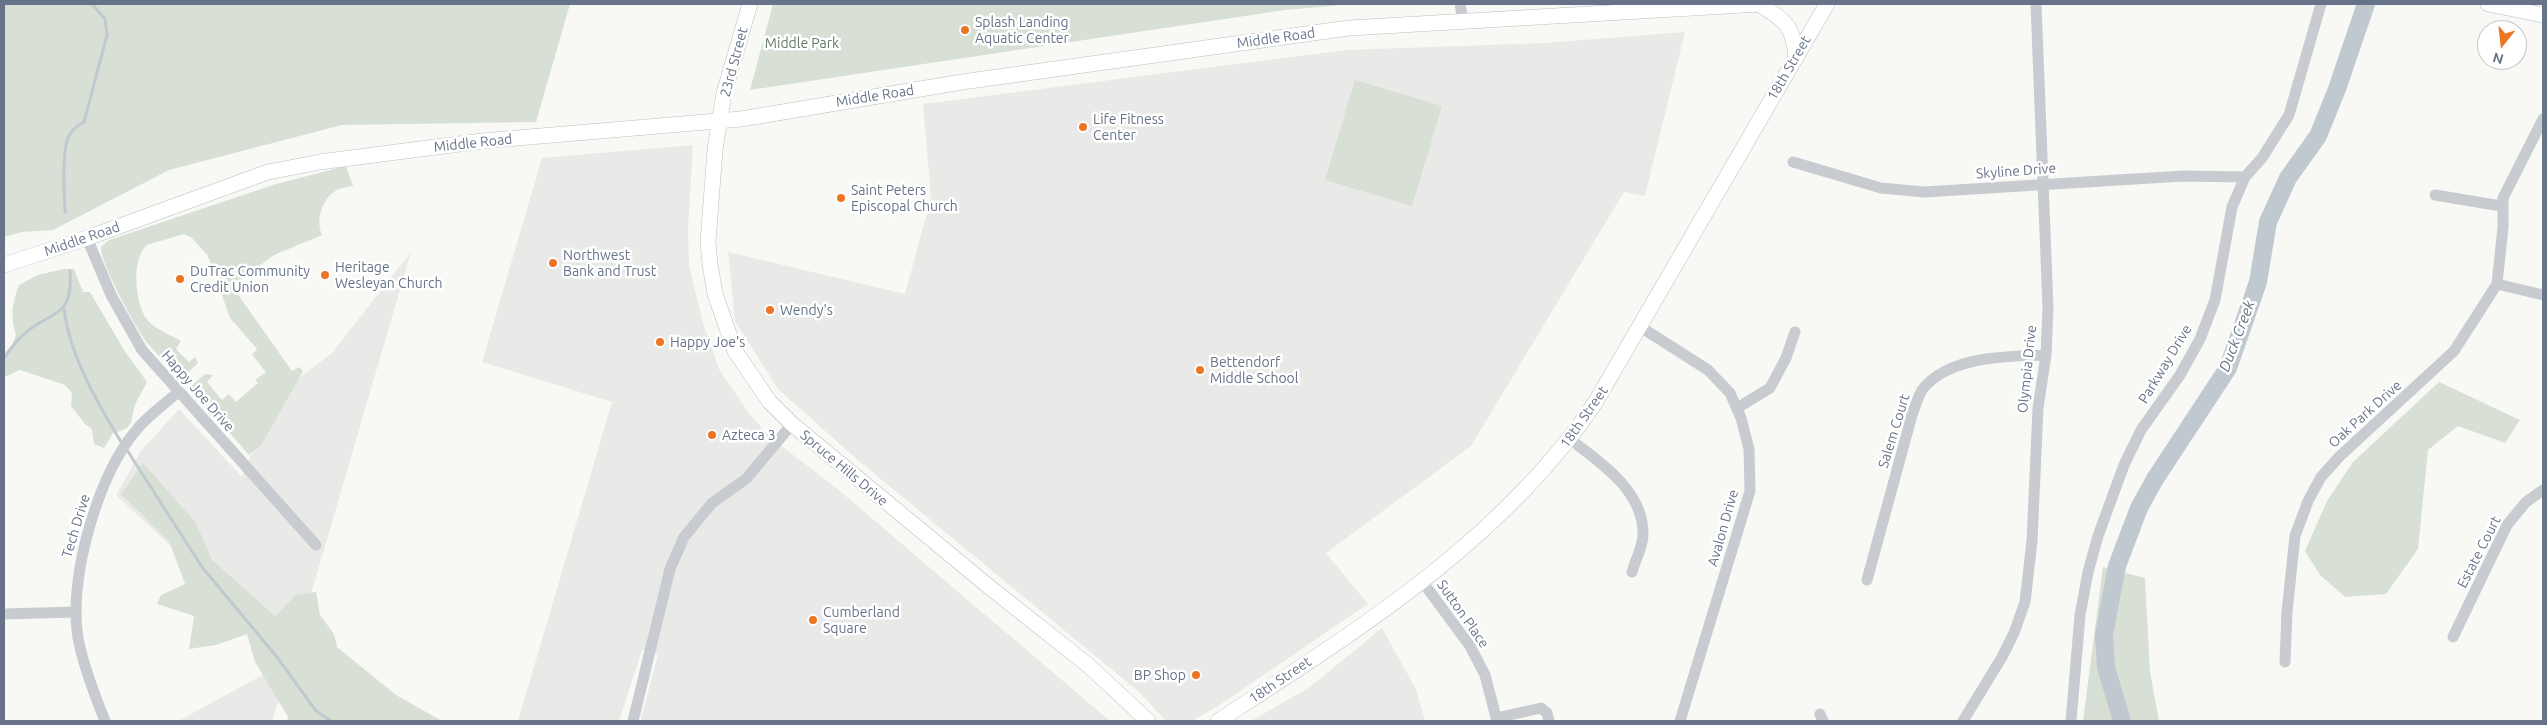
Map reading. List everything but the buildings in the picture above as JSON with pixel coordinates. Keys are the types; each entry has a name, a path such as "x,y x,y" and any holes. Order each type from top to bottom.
{"main road":[{"name":"23rd Street","path":"720,121 724,93 750,4"},
{"name":"Middle Road","path":"4,265 87,238 268,172 320,162 482,141 741,119 962,82 1304,33 1463,20 1760,4"},
{"path":"1760,4 1783,19 1791,29 1796,58"},
{"name":"18th Street","path":"1218,721 1303,665 1422,581 1518,499 1570,440 1595,403 1638,326 1827,4"},
{"path":"2488,4 2543,15"},
{"name":"Spruce Hills Drive","path":"720,121 715,150 708,242 715,294 735,351 769,401 792,424 978,578 1088,664 1148,721"}],"street":[{"path":"1460,4 1463,20"},
{"name":"Olympia Drive","path":"1963,721 2002,657 2014,632 2025,602 2032,541 2038,408 2046,355 2048,308 2036,4"},
{"name":"Parkway Drive","path":"2071,721 2080,615 2088,572 2098,536 2124,465 2141,430 2180,375 2200,339 2215,300 2232,207 2245,177 2262,158 2289,115 2321,4"},
{"name":"Oak Park Drive","path":"2285,662 2287,612 2295,536 2321,476 2340,456 2454,351 2497,284 2503,227 2503,198 2543,119"},
{"name":"Skyline Drive","path":"1793,162 1881,188 1915,191 2183,176 2245,177"},
{"path":"2436,195 2502,206"},
{"name":"Happy Joe Drive","path":"87,238 111,295 142,350 316,545"},
{"path":"2497,284 2543,295"},
{"name":"Avalon Drive","path":"1638,326 1708,370 1730,393 1749,449 1750,490 1680,721"},
{"path":"1736,408 1770,388 1786,358 1796,332"},
{"name":"Salem Court","path":"1867,580 1912,415 1922,391 1933,379 1972,360 2000,356 2046,355"},
{"name":"Tech Drive","path":"105,721 95,697 77,633 76,612 80,562 105,484 123,450 138,428 178,392"},
{"path":"633,721 670,569 684,537 712,503 746,479 792,424"},
{"path":"1570,440 1609,469 1627,489 1640,516 1643,536 1632,572"},
{"name":"Estate Court","path":"2453,637 2507,526 2526,502 2543,490"},
{"name":"Sutton Place","path":"1422,581 1470,646 1485,675 1496,720"},
{"path":"4,614 76,612"},
{"path":"1496,720 1541,708 1547,713 1549,721"}],"shaded area":[{"name":"Bettendorf Middle School","path":"1685,32 1645,196 1624,192 1471,446 1326,553 1368,604 1218,706 1192,721 1166,721 1139,692 859,461 778,389 735,321 728,252 905,294 931,198 923,104 1346,50 1545,43"},
{"path":"693,145 688,228 689,266 703,323 719,369 750,415 771,438 835,487 1110,721 643,721 641,718 658,655 642,650 619,721 518,721 612,402 482,362 542,158"},
{"path":"411,252 292,659 116,495 141,451 179,409 242,477 249,459 298,379 332,353"},
{"path":"1382,628 1416,689 1425,721 1251,721 1310,687"},
{"path":"292,659 272,721 178,721"}],"green space":[{"path":"4,4 570,4 536,122 342,125 169,170 53,230 22,232 4,237"},
{"name":"Middle Park","path":"773,4 1355,4 1285,10 750,90"},
{"path":"1355,80 1442,106 1412,206 1325,180"},
{"path":"346,166 353,186 336,191 326,201 320,218 322,235 274,255 232,286 292,371 299,367 303,371 262,444 249,455 190,387 205,374 213,375 207,382 222,400 229,394 236,402 258,383 255,380 266,372 252,355 257,349 230,318 208,256 192,238 184,234 147,245 142,251 139,260 136,280 137,291 142,311 146,318 157,328 181,341 176,349 189,362 195,357 198,363 182,378 153,349 136,326 106,267 101,247 109,240 276,184"},
{"path":"63,269 74,269 83,292 90,292 124,350 147,382 135,405 130,425 113,433 104,448 94,444 92,429 85,424 71,406 72,393 65,385 20,370 4,377 4,353 12,345 16,335 13,310 19,285 38,275"},
{"path":"2439,382 2520,420 2505,443 2458,426 2428,450 2418,549 2386,594 2345,597 2320,575 2305,551 2327,501 2353,462"},
{"path":"143,463 196,523 212,560 275,616 296,595 316,592 320,615 334,634 337,647 396,695 442,721 287,721 288,717 255,662 247,634 216,645 189,649 194,616 157,604 161,595 185,584 169,541 121,494"},
{"path":"2103,567 2145,578 2150,672 2159,721 2083,721"}],"waterway":[{"path":"65,212 64,174 66,144 73,130 84,122 107,35 105,19 92,4"},
{"name":"Duck Creek","path":"2122,721 2106,667 2104,635 2117,566 2139,508 2155,479 2228,368 2258,282 2268,222 2288,178 2318,136 2337,89 2366,4"},
{"path":"4,358 21,336 59,311 64,305 68,298 70,271"},
{"path":"64,309 72,345 86,380 123,445"},
{"path":"127,450 202,567 277,657 316,711 331,721"}],"place":[{"name":"Splash Landing Aquatic Center","path":"965,30"},
{"name":"Life Fitness Center","path":"1083,127"},
{"name":"Saint Peters Episcopal Church","path":"841,198"},
{"name":"Northwest Bank and Trust","path":"553,263"},
{"name":"Heritage Wesleyan Church","path":"325,275"},
{"name":"DuTrac Community Credit Union","path":"180,279"},
{"name":"Wendy's","path":"770,310"},
{"name":"Happy Joe's","path":"660,342"},
{"name":"Bettendorf Middle School","path":"1200,370"},
{"name":"Azteca 3","path":"712,435"},
{"name":"Cumberland Square","path":"813,620"},
{"name":"BP Shop","path":"1196,675"}]}
